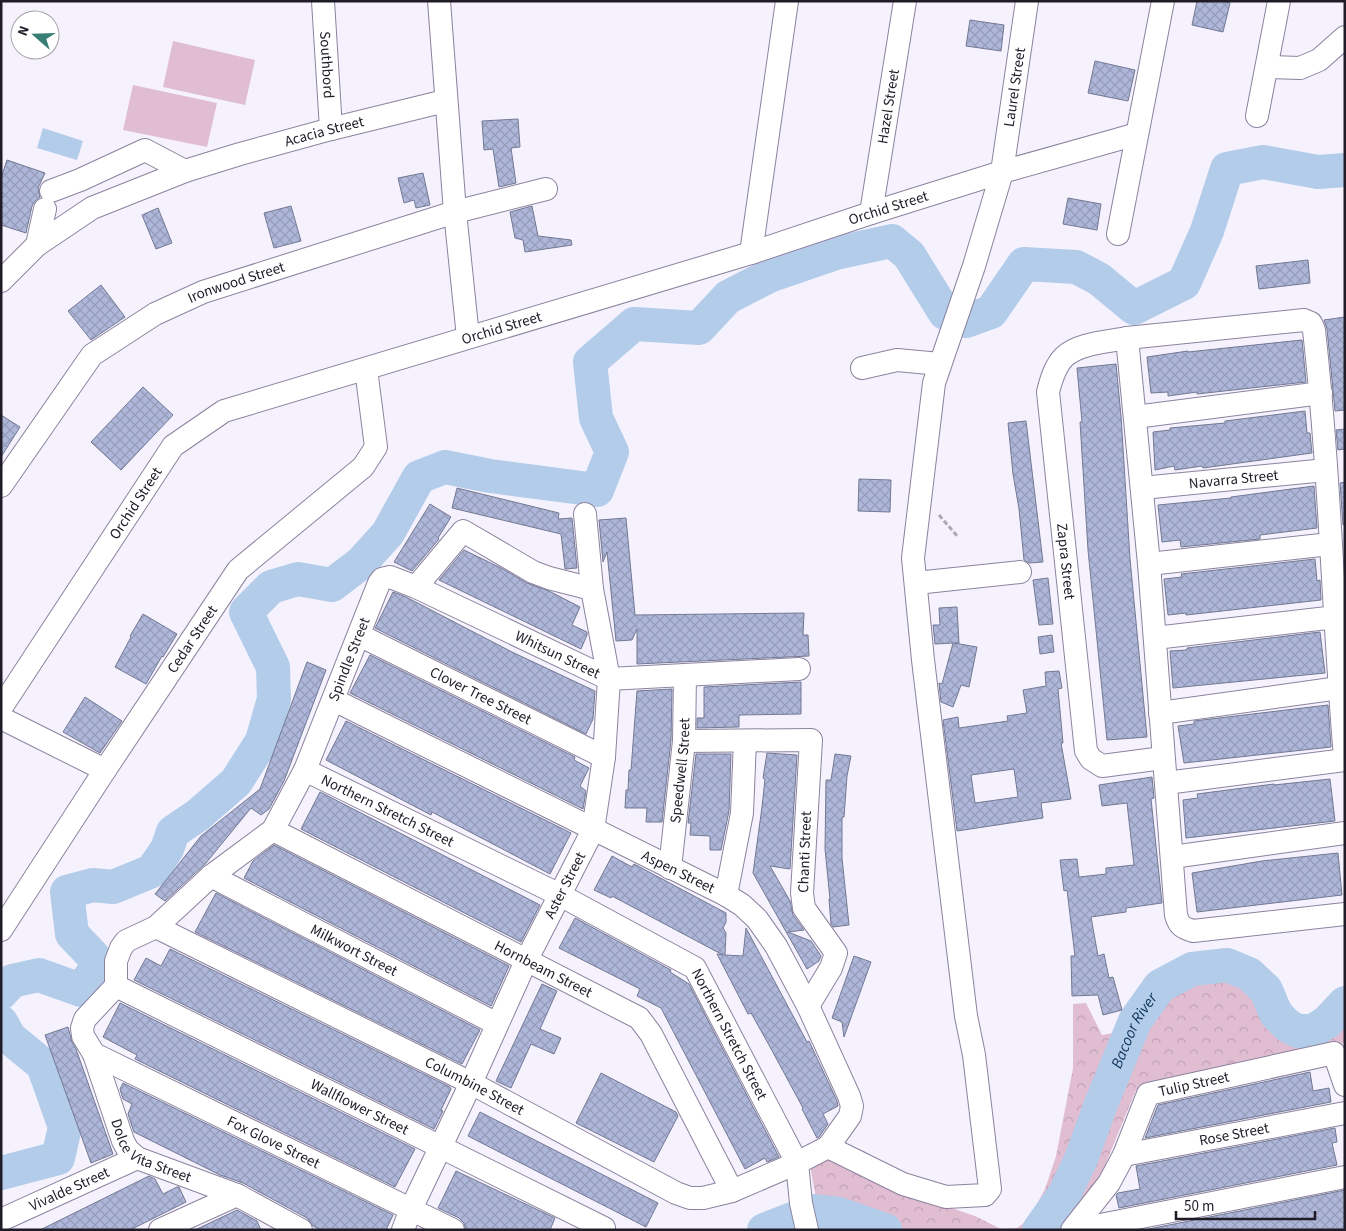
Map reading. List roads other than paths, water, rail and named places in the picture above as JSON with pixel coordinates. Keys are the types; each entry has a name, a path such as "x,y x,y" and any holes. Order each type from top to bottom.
{"street":[{"name":"Southbord","path":"323,1 332,129"},
{"path":"439,1 445,101 468,337"},
{"path":"751,253 788,1"},
{"name":"Hazel Street","path":"871,213 905,1"},
{"name":"Laurel Street","path":"828,1147 903,1184 946,1197 985,1196 990,1189 974,1055 966,1016 923,660 913,558 934,383 974,266 1002,172 1027,1"},
{"path":"1118,234 1163,1"},
{"path":"1257,116 1279,1"},
{"path":"1267,67 1300,68 1320,60 1345,37"},
{"name":"Acacia Street","path":"1,281 37,245 92,208 185,172 332,129 445,101"},
{"name":"Orchid Street","path":"1,708 173,446 224,411 751,253 1002,172 1137,134"},
{"path":"37,245 48,200 80,180 145,150 185,172"},
{"name":"Ironwood Street","path":"1,486 92,354 156,314 203,292 455,212 546,189"},
{"path":"1166,783 1345,759 1321,393 1314,330 1311,323 1304,320 1127,338 1149,564 1163,758 1178,924 1193,931 1345,914"},
{"name":"Zapra Street","path":"1127,338 1078,348 1064,357 1054,373 1048,392 1086,751 1090,759 1102,766 1163,758"},
{"path":"862,368 897,360 940,364"},
{"name":"Cedar Street","path":"1,930 238,570 363,467 376,447 366,369"},
{"path":"1135,417 1321,393"},
{"name":"Navarra Street","path":"1142,488 1326,470"},
{"name":"Aster Street","path":"407,1220 526,961 593,830 604,757 609,678 592,589 585,514"},
{"path":"416,587 463,531 533,572 592,589"},
{"path":"1149,564 1330,544"},
{"path":"916,583 1020,572"},
{"name":"Spindle Street","path":"116,986 116,961 126,941 156,927 211,876 272,830 305,770 382,579 390,577 416,587"},
{"name":"Whitsun Street","path":"416,587 609,678 800,669"},
{"path":"1154,638 1336,617"},
{"name":"Clover Tree Street","path":"359,635 604,757"},
{"name":"Speedwell Street","path":"670,868 684,741 685,675"},
{"path":"1160,713 1339,688"},
{"name":"Aspen Street","path":"334,700 726,895 742,905 757,919 776,946 808,1006 852,1106 850,1116 828,1147 797,1163"},
{"path":"1,718 105,770"},
{"name":"Chanti Street","path":"746,741 811,740 802,893 804,908 836,953 831,968 808,1006"},
{"path":"684,741 746,741 742,812 726,895"},
{"name":"Northern Stretch Street","path":"305,770 560,895 678,957 695,968 797,1163 801,1203 807,1228"},
{"name":"Hornbeam Street","path":"272,830 639,1018 651,1034 732,1191"},
{"path":"1172,856 1345,833"},
{"name":"Milkwort Street","path":"211,876 498,1024"},
{"name":"Columbine Street","path":"156,927 472,1082 676,1193 690,1198 703,1198 732,1191 797,1163"},
{"name":"Dolce Vita Street","path":"116,986 85,1020 82,1028 84,1036 94,1054 123,1141 128,1150 137,1158 237,1194 301,1230"},
{"name":"Wallflower Street","path":"116,986 604,1228"},
{"name":"Tulip Street","path":"1074,1230 1109,1183 1124,1155 1148,1094 1334,1053 1345,1085"},
{"name":"Fox Glove Street","path":"94,1054 407,1220 453,1230"},
{"name":"Rose Street","path":"1124,1155 1345,1113"},
{"name":"Vivalde Street","path":"1,1220 137,1158"},
{"path":"1074,1230 1345,1177"},
{"path":"160,1230 237,1194"}],"water":[{"path":"43,128 83,141 77,160 37,148"}],"waterway":[{"path":"966,321 991,312 1024,264 1076,267 1099,279 1134,308 1184,283 1207,231 1227,169 1263,162 1318,172 1345,170"},
{"path":"1,993 12,981 39,975 81,990 96,969 93,956 72,934 67,892 93,885 113,887 152,871 167,849 173,832 198,815 236,782 262,741 274,699 273,667 246,612 271,587 298,579 332,585 361,563 388,533 419,477 445,467 490,476 597,490 612,452 596,418 590,362 634,324 699,328 728,297 769,276 836,253 892,241 909,255 945,313"},
{"name":"Bacoor River","path":"1039,1230 1064,1195 1081,1159 1135,1021 1160,986 1192,969 1227,965 1249,974 1266,990 1276,1014 1288,1026 1298,1031 1313,1031 1327,1022 1345,1003"},
{"path":"1,1022 10,1038 43,1065 65,1127 58,1158 1,1173"},
{"name":"Bacoor River","path":"764,1230 813,1211 839,1214 885,1230"}]}
